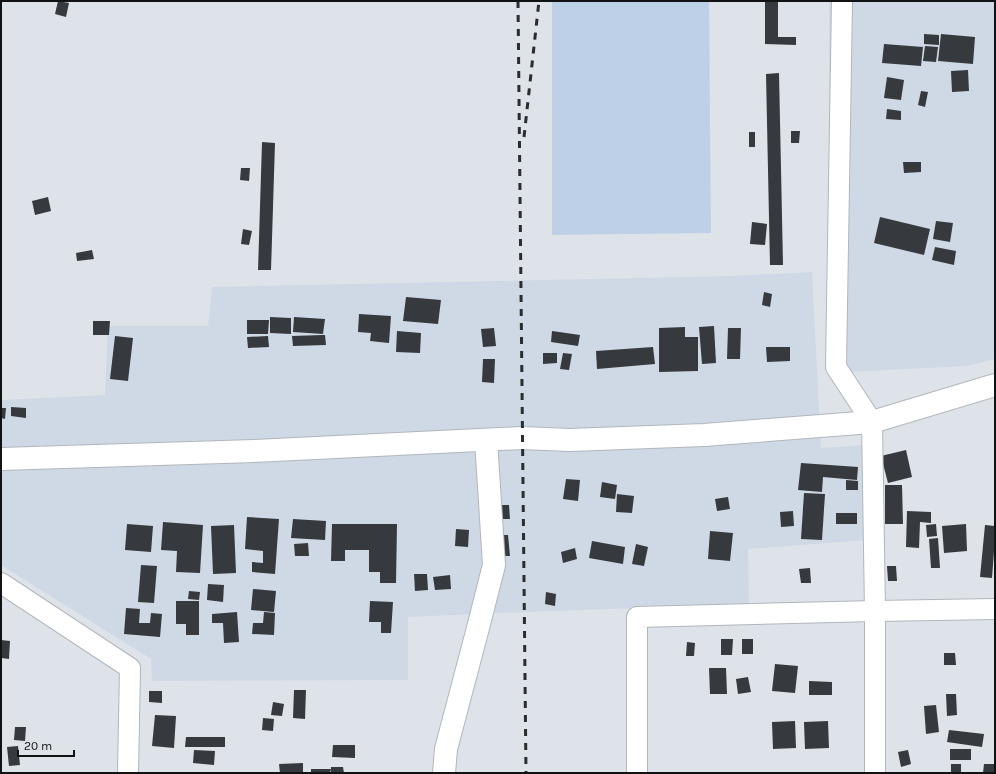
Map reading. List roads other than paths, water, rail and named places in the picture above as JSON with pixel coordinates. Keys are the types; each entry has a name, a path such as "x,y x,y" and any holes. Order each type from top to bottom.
{"main road":[{"path":"1,460 254,451 522,438 570,440 704,435 872,422 995,385"},
{"path":"444,773 446,749 494,565 486,440"}],"street":[{"path":"842,1 836,367 872,422 875,611 875,773"},
{"path":"1,583 130,668 128,773"},
{"path":"637,773 637,617 995,609"}],"railway":[{"path":"518,1 526,773"},
{"path":"524,137 539,1"}]}
